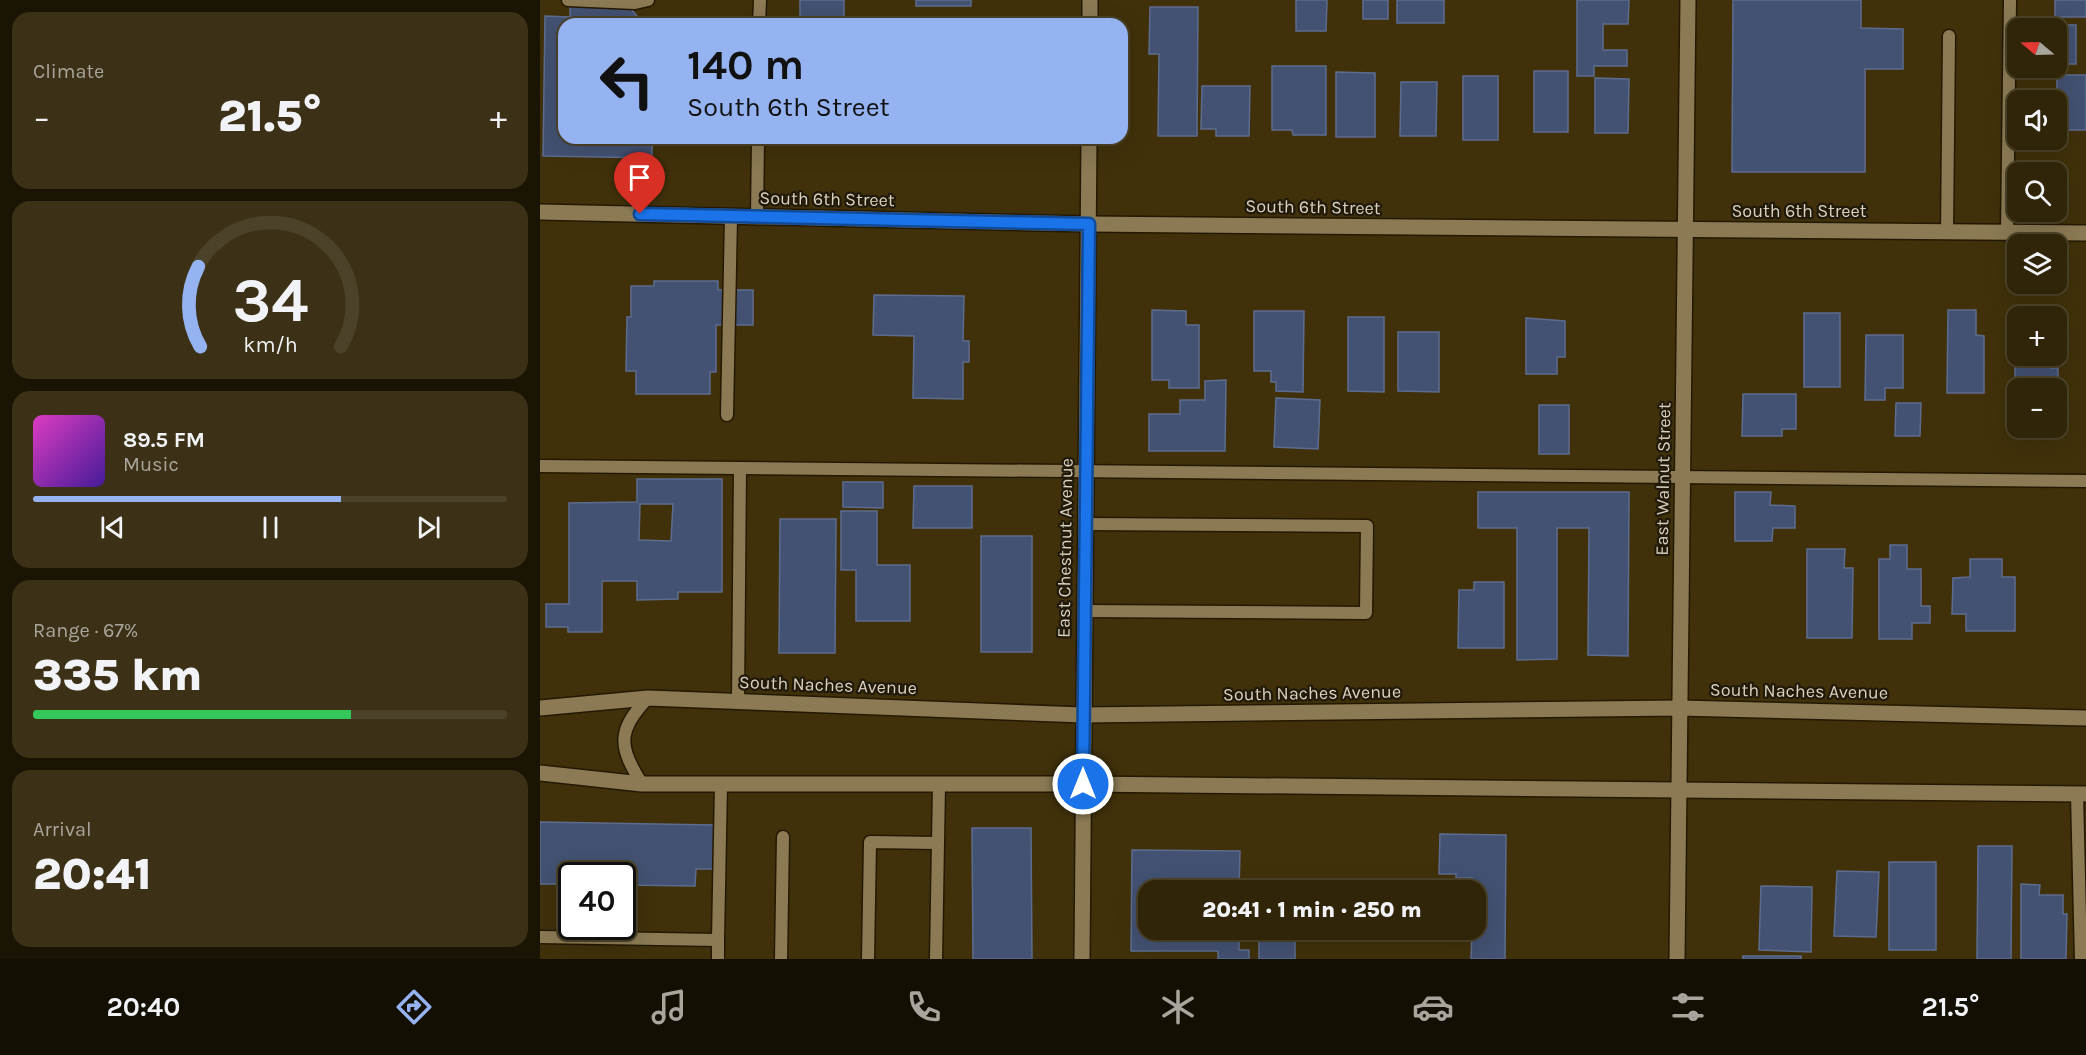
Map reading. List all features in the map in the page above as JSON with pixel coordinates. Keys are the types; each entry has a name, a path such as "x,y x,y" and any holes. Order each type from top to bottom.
{"street":[{"path":"1090,0 1090,18"},
{"name":"East Walnut Street","path":"1677,959 1677,789 1688,0"},
{"name":"East Chestnut Avenue","path":"1082,959 1089,144"},
{"name":"South 6th Street","path":"540,212 1089,224 2086,233"},
{"name":"South Naches Avenue","path":"540,708 648,698 1083,715 1678,708 2086,718"},
{"path":"540,773 642,784 1083,784 2081,794"}],"lane":[{"path":"568,0 635,3 648,0"},
{"path":"759,18 760,0"},
{"path":"2007,232 2010,0"},
{"path":"1947,232 1949,36"},
{"path":"757,217 758,144"},
{"path":"727,415 731,217"},
{"path":"540,466 2086,481"},
{"path":"738,701 740,468"},
{"path":"1084,612 1366,614 1367,592 1367,526 1085,524"},
{"path":"642,784 626,758 623,736 631,715 648,698"},
{"path":"718,959 721,784"},
{"path":"936,959 939,784"},
{"path":"2081,794 2081,959"},
{"path":"781,959 783,837"},
{"path":"868,959 870,842 938,843"},
{"path":"540,937 718,940"}],"building":[{"path":"800,0 844,0 844,18 800,18"},
{"path":"916,0 971,0 971,6 916,6"},
{"path":"1296,0 1327,0 1326,31 1296,31"},
{"path":"1363,0 1388,0 1388,19 1363,19"},
{"path":"1397,0 1444,0 1444,23 1397,23"},
{"path":"1577,0 1629,0 1628,24 1603,24 1603,50 1627,50 1627,66 1594,66 1594,76 1577,76"},
{"path":"1733,0 1861,0 1861,28 1903,29 1903,69 1865,69 1865,172 1732,172"},
{"path":"2055,0 2086,0 2086,17 2055,17"},
{"path":"570,5 629,6 638,18 558,18 558,144 652,144 652,158 543,156 545,16 570,17"},
{"path":"1150,7 1198,7 1197,136 1158,136 1159,54 1149,54"},
{"path":"2067,25 2076,25 2076,64 2067,64"},
{"path":"1272,66 1326,66 1326,135 1293,135 1292,130 1272,130"},
{"path":"1534,71 1568,71 1568,132 1534,132"},
{"path":"1336,72 1375,73 1375,137 1336,137"},
{"path":"2067,75 2086,75 2086,130 2067,130 2067,90 2057,90 2057,78 2067,78"},
{"path":"1463,76 1498,76 1498,140 1463,140"},
{"path":"1595,78 1629,79 1628,133 1595,133"},
{"path":"1401,82 1437,82 1436,136 1400,136"},
{"path":"1202,86 1250,86 1249,136 1216,136 1216,129 1201,129"},
{"path":"654,281 718,281 718,290 753,290 753,325 716,325 716,372 710,372 710,394 636,394 636,371 626,371 627,317 631,317 631,286 654,286"},
{"path":"874,295 964,296 963,341 969,341 969,362 963,362 963,399 913,398 914,336 873,335"},
{"path":"1152,310 1186,311 1186,325 1199,325 1199,388 1169,388 1169,380 1152,380"},
{"path":"1948,310 1976,310 1976,335 1984,336 1984,393 1947,393"},
{"path":"1254,311 1304,311 1303,392 1276,391 1276,382 1271,382 1271,371 1254,371"},
{"path":"1804,313 1840,313 1840,387 1804,387"},
{"path":"1348,317 1384,317 1384,392 1348,391"},
{"path":"1526,318 1565,321 1565,357 1557,357 1557,374 1526,374"},
{"path":"1398,332 1439,332 1439,392 1398,391"},
{"path":"1866,335 1903,335 1903,388 1885,388 1885,400 1865,400"},
{"path":"2015,366 2058,368 2058,378 2015,378"},
{"path":"1226,380 1225,451 1149,451 1149,414 1180,414 1180,400 1205,400 1205,381"},
{"path":"1743,394 1796,394 1796,429 1782,429 1782,436 1742,436"},
{"path":"1276,398 1320,400 1318,449 1274,447"},
{"path":"1896,403 1921,403 1920,436 1895,436"},
{"path":"1539,405 1569,405 1569,454 1539,454"},
{"path":"637,479 722,479 722,592 678,592 678,599 637,600 637,581 602,581 602,632 568,632 568,627 546,627 546,604 569,604 569,503 637,502","holes":["640,504 673,504 671,541 639,540"]},
{"path":"843,482 883,482 883,508 843,507"},
{"path":"914,486 972,486 972,528 913,528"},
{"path":"1478,492 1629,492 1628,656 1588,655 1589,528 1557,528 1557,659 1517,660 1517,528 1478,528"},
{"path":"1735,492 1771,492 1770,505 1795,506 1795,528 1773,528 1772,541 1735,541"},
{"path":"841,511 877,511 877,565 910,565 910,621 856,621 856,570 841,570"},
{"path":"780,519 836,519 835,653 779,653"},
{"path":"981,536 1032,536 1032,652 981,652"},
{"path":"1890,545 1907,545 1907,569 1921,569 1921,606 1930,606 1930,623 1912,623 1912,639 1879,639 1879,559 1890,559"},
{"path":"1807,549 1845,549 1844,568 1853,568 1852,638 1807,638"},
{"path":"1970,559 2002,559 2002,577 2015,577 2015,631 1966,631 1966,614 1952,614 1953,578 1970,577"},
{"path":"1474,582 1504,582 1504,648 1458,648 1459,590 1474,590"},
{"path":"540,822 715,825 715,869 696,869 695,886 636,885 636,862 558,862 558,884 540,884"},
{"path":"972,828 1031,828 1032,959 973,959"},
{"path":"1440,834 1506,835 1505,959 1471,959 1472,940 1486,940 1486,880 1456,878 1456,874 1439,874"},
{"path":"1978,846 2012,846 2011,959 1977,959"},
{"path":"1132,850 1240,851 1239,880 1138,880 1138,940 1239,940 1239,950 1249,950 1249,959 1218,959 1218,951 1131,951"},
{"path":"1889,862 1936,862 1936,950 1889,950"},
{"path":"1837,871 1879,872 1876,937 1834,936"},
{"path":"2021,884 2040,885 2039,895 2063,895 2063,914 2067,914 2066,959 2021,959"},
{"path":"1761,886 1812,887 1811,952 1759,950"},
{"path":"1259,940 1295,940 1295,959 1259,959"},
{"path":"1743,956 1801,956 1801,959 1743,959"}],"route":[{"path":"640,214 1089,224 1083,784"}]}
